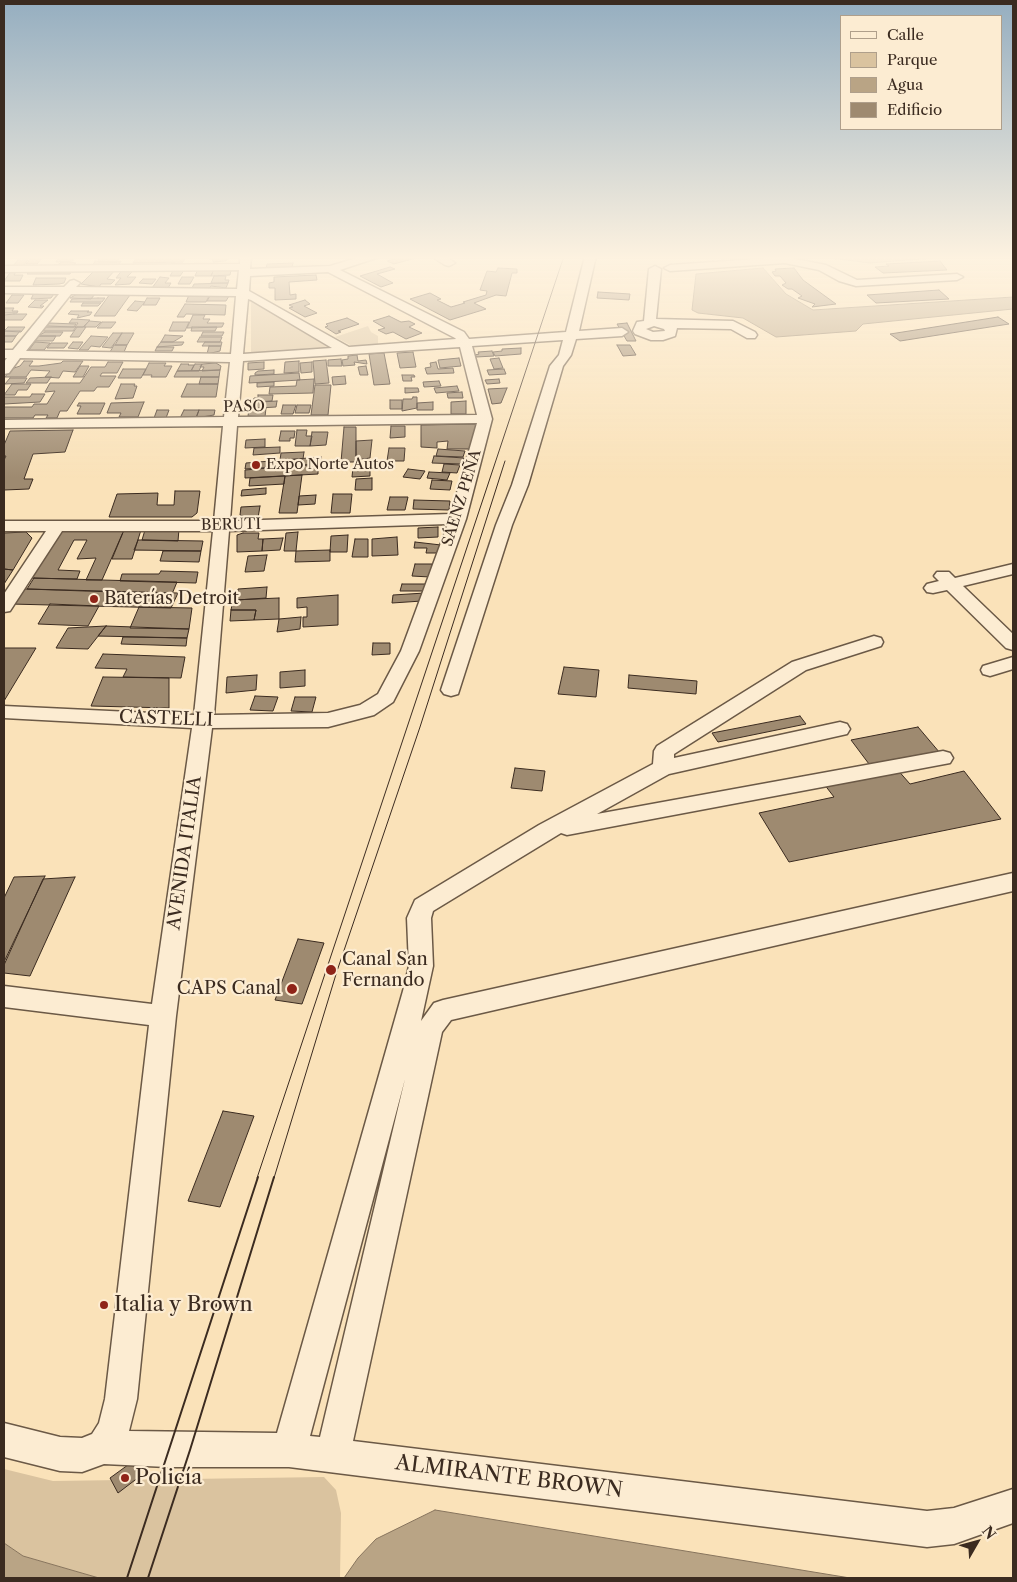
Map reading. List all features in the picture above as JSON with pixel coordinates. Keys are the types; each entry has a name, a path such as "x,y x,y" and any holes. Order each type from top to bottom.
{"street":[{"path":"4,370 10,355 32,330"},
{"name":"AVENIDA ITALIA","path":"104,1447 114,1428 120,1399 163,1016 203,722 239,330"},
{"path":"310,330 347,351"},
{"path":"450,330 460,335 465,343"},
{"path":"451,690 504,525 520,485 557,366 565,355 573,330"},
{"path":"10,355 237,358 631,331 651,336 657,330"},
{"path":"742,330 751,335"},
{"name":"SÁENZ PEÑA","path":"328,720 367,710 386,698 410,651 458,519 485,419 465,343"},
{"name":"PASO","path":"4,424 485,419"},
{"name":"BERUTI","path":"4,526 222,526 458,519"},
{"path":"4,607 57,526"},
{"path":"1013,560 943,576 1013,644"},
{"path":"933,588 1013,569"},
{"path":"663,768 664,751 799,666 874,642"},
{"path":"990,670 1013,663"},
{"name":"CASTELLI","path":"4,712 203,722 328,720"},
{"path":"289,1450 412,1004 421,966 419,918 423,906 448,888 547,831 663,768 840,729"},
{"path":"547,831 943,758"},
{"path":"333,1456 430,1028 443,1011 1013,882"},
{"path":"4,996 163,1016"},
{"name":"ALMIRANTE BROWN","path":"4,1440 60,1454 82,1454 104,1447 167,1450 289,1450 927,1530 954,1526 1013,1506"}],"green space":[{"path":"251,330 304,330 335,348 251,354"},
{"path":"357,330 370,330 378,336 378,344 352,346 335,337"},
{"path":"4,1469 53,1481 324,1477 336,1490 341,1513 340,1578 99,1578 23,1556 4,1543"}],"water":[{"path":"764,330 857,330 856,331 776,337"},
{"path":"435,1510 850,1578 344,1578 358,1558 376,1539"},
{"path":"4,1543 23,1556 99,1578 4,1578"}],"building":[{"path":"5,330 23,330 21,332 4,331"},
{"path":"43,330 74,330 73,331"},
{"path":"75,330 84,330 79,337 70,337"},
{"path":"170,330 186,330 185,331"},
{"path":"191,330 216,330 215,331"},
{"path":"329,330 342,330 336,334"},
{"path":"378,330 415,330 422,333 406,339 393,332 386,334"},
{"path":"620,330 630,330 636,341 627,341"},
{"path":"917,330 972,330 900,341 890,334"},
{"path":"4,331 20,331 16,336 4,336"},
{"path":"45,332 63,332 60,336 38,336"},
{"path":"203,332 224,332 222,336 201,336"},
{"path":"113,333 122,333 111,348 102,347"},
{"path":"122,333 134,333 127,345 115,345"},
{"path":"165,335 183,336 173,342 161,342"},
{"path":"4,336 16,336 12,342 4,342"},
{"path":"38,336 56,336 53,341 35,341"},
{"path":"91,336 108,337 100,347 91,346 88,350 79,350"},
{"path":"200,337 222,337 220,342 197,342"},
{"path":"35,342 50,343 44,350 29,350"},
{"path":"73,342 83,342 78,349 68,348"},
{"path":"161,342 184,342 182,345 157,347"},
{"path":"205,342 222,342 221,346 202,346"},
{"path":"51,343 68,343 64,348 47,348"},
{"path":"114,345 127,345 124,352 110,352"},
{"path":"617,345 630,345 636,355 623,356"},
{"path":"209,346 221,346 220,351 207,354"},
{"path":"157,347 174,347 172,351 155,351"},
{"path":"521,348 521,354 495,356 493,352 502,351 502,349"},
{"path":"492,351 494,356 476,357 475,355 479,354 478,352"},
{"path":"413,352 416,367 400,368 397,353"},
{"path":"384,353 390,384 374,385 369,354"},
{"path":"357,355 358,361 366,360 367,364 354,362 355,365 343,366 342,360 348,359 348,356"},
{"path":"459,358 461,366 440,368 438,360"},
{"path":"499,358 503,368 494,369 490,359"},
{"path":"341,359 342,366 328,366 328,360"},
{"path":"326,360 329,383 315,384 313,361"},
{"path":"24,361 33,361 29,366 39,366 61,363 63,361 83,361 75,372 63,371 59,378 45,377 50,371 31,370 26,377 5,377 11,369 20,366"},
{"path":"299,361 299,372 284,373 285,362"},
{"path":"108,362 123,362 117,373 102,373 100,376 116,376 109,387 97,387 94,391 80,391 67,411 60,411 57,418 46,418 48,415 35,415 33,418 4,418 4,407 32,407 34,404 47,404 55,391 45,392 50,383 80,383 91,367 105,367"},
{"path":"264,362 264,369 248,370 248,363"},
{"path":"312,362 312,372 301,373 300,363"},
{"path":"436,362 438,369 453,368 454,373 427,374 425,368 431,367 430,363"},
{"path":"149,363 166,363 164,366 172,366 166,377 151,377 152,375 143,375"},
{"path":"216,363 221,366 220,370 202,371 204,367 200,367 202,364"},
{"path":"181,364 194,365 191,371 177,371"},
{"path":"195,364 202,364 199,371 191,371"},
{"path":"80,366 89,366 83,377 73,377"},
{"path":"366,366 368,375 360,375 358,367"},
{"path":"123,369 146,369 141,378 118,378"},
{"path":"504,369 506,374 489,375 487,370"},
{"path":"220,370 219,377 174,377 177,371"},
{"path":"274,370 274,374 255,375 258,371"},
{"path":"299,373 300,380 249,383 250,376"},
{"path":"402,375 414,375 415,377 411,377 412,381 403,381"},
{"path":"345,376 346,384 333,385 332,377"},
{"path":"51,377 47,383 26,383 30,378"},
{"path":"201,377 219,377 218,384 199,384"},
{"path":"10,378 27,378 24,383 5,384"},
{"path":"314,379 313,393 269,394 270,387 296,386 297,380"},
{"path":"499,379 500,383 487,384 485,380"},
{"path":"439,381 441,386 424,387 423,382"},
{"path":"274,382 274,386 257,387 257,383"},
{"path":"12,384 31,384 27,390 18,390 15,395 4,395"},
{"path":"121,384 135,384 134,386 137,386 133,398 115,399"},
{"path":"187,384 218,384 216,397 181,397"},
{"path":"315,385 331,385 328,415 311,415"},
{"path":"457,386 459,391 436,393 434,388"},
{"path":"405,388 418,388 419,392 405,393"},
{"path":"507,388 501,403 492,404 488,389"},
{"path":"462,392 463,398 448,398 447,393"},
{"path":"32,394 45,394 40,402 4,404 4,397 30,397"},
{"path":"258,395 273,395 272,401 253,402 254,398 258,398"},
{"path":"417,397 417,408 402,411 403,399 412,399"},
{"path":"390,400 402,400 402,409 390,409"},
{"path":"277,401 276,407 243,409 244,403"},
{"path":"466,401 466,414 451,414 451,402"},
{"path":"144,402 138,417 119,417 121,413 107,413 111,403"},
{"path":"433,402 433,410 417,410 417,403"},
{"path":"79,403 105,403 100,414 77,414 81,406 77,406"},
{"path":"283,405 296,405 293,414 281,414"},
{"path":"297,405 311,405 309,413 295,413"},
{"path":"266,408 265,417 248,416 249,409"},
{"path":"157,410 169,410 166,418 154,418"},
{"path":"184,410 199,410 196,418 180,418"},
{"path":"199,410 215,410 214,415 196,418"},
{"path":"478,424 470,449 447,449 448,441 437,442 437,448 421,447 421,425"},
{"path":"391,426 405,426 405,437 390,438"},
{"path":"344,427 356,427 356,462 341,462"},
{"path":"73,430 65,452 33,454 24,479 33,479 29,489 4,490 4,460 6,456 4,456 4,445 10,431"},
{"path":"297,430 307,430 306,436 312,436 310,446 295,446"},
{"path":"281,431 295,431 294,438 290,438 290,441 279,441"},
{"path":"312,432 328,432 326,445 310,446"},
{"path":"265,439 265,447 245,448 246,440"},
{"path":"372,440 370,458 356,460 356,441"},
{"path":"280,447 280,453 253,455 254,448"},
{"path":"389,448 405,448 404,461 387,461"},
{"path":"438,449 465,451 463,457 436,456"},
{"path":"304,452 303,459 280,460 281,453"},
{"path":"434,456 464,458 462,464 432,463"},
{"path":"321,457 320,464 245,469 246,463"},
{"path":"318,464 318,474 245,478 245,470"},
{"path":"444,464 460,465 457,473 442,472"},
{"path":"370,466 370,476 352,477 353,467"},
{"path":"408,469 425,471 420,479 403,477"},
{"path":"429,472 450,473 447,480 427,478"},
{"path":"302,475 297,513 279,513 285,476"},
{"path":"285,476 284,484 249,486 250,478"},
{"path":"372,478 372,490 355,490 356,479"},
{"path":"432,480 452,481 450,490 430,489"},
{"path":"266,488 266,494 241,496 242,490"},
{"path":"175,491 200,491 197,513 192,517 109,517 117,494 158,493 157,505 174,505"},
{"path":"333,494 352,494 350,513 331,513"},
{"path":"316,495 315,504 298,505 299,496"},
{"path":"390,497 408,497 405,510 387,510"},
{"path":"414,500 450,501 449,510 413,509"},
{"path":"260,506 258,518 240,515 241,507"},
{"path":"438,527 438,537 418,538 418,528"},
{"path":"179,529 178,541 142,540 145,530"},
{"path":"124,530 141,530 132,559 112,559"},
{"path":"124,530 102,580 86,580 96,558 77,559 87,540 74,540 58,570 80,571 77,579 26,578 56,531"},
{"path":"26,532 32,538 13,570 4,569 4,533"},
{"path":"298,532 296,551 284,551 286,533"},
{"path":"259,533 258,539 263,539 262,551 237,552 237,535"},
{"path":"348,535 347,552 330,552 331,536"},
{"path":"397,537 398,555 372,556 372,539"},
{"path":"283,538 280,550 262,551 263,539"},
{"path":"355,539 368,539 368,557 352,557"},
{"path":"138,540 203,541 201,551 134,550"},
{"path":"415,542 441,545 439,553 426,553 427,548 414,548"},
{"path":"330,550 330,561 295,562 296,551"},
{"path":"163,551 201,551 199,562 160,561"},
{"path":"267,555 264,571 245,572 248,556"},
{"path":"415,564 432,564 430,577 412,576"},
{"path":"4,569 13,570 4,584"},
{"path":"161,571 198,572 196,583 120,581 122,574 159,574"},
{"path":"34,578 177,582 172,594 27,589"},
{"path":"402,584 429,584 426,591 400,591"},
{"path":"267,587 266,598 237,600 238,589"},
{"name":"Baterías Detroit","path":"18,589 178,593 171,608 10,604"},
{"path":"425,593 422,601 392,603 393,595"},
{"path":"338,595 338,625 303,627 303,617 307,617 307,607 297,608 297,598"},
{"path":"279,598 279,619 254,620 256,610 231,610 233,600"},
{"path":"50,604 99,606 88,626 38,624"},
{"path":"139,607 192,608 189,629 130,628"},
{"path":"231,610 256,610 254,620 230,621"},
{"path":"301,617 300,629 277,632 279,619"},
{"path":"106,626 189,629 187,638 98,636"},
{"path":"106,626 88,649 56,648 68,628"},
{"path":"123,637 187,638 186,646 121,644"},
{"path":"373,643 390,643 390,654 372,655"},
{"path":"4,648 36,648 4,701"},
{"path":"103,654 185,657 181,678 123,677 127,669 95,668"},
{"path":"564,667 599,670 596,697 558,694"},
{"path":"305,670 305,686 280,688 280,672"},
{"path":"257,675 256,690 226,693 227,677"},
{"path":"629,675 697,681 696,694 628,688"},
{"path":"103,677 169,678 169,708 91,706"},
{"path":"255,696 278,697 273,711 250,710"},
{"path":"295,697 316,697 312,712 291,711"},
{"path":"800,716 806,724 718,742 712,733"},
{"path":"918,727 940,753 872,768 851,740"},
{"path":"515,768 545,771 542,791 511,788"},
{"path":"896,768 910,784 964,771 1001,819 789,862 759,813 834,797 824,784"},
{"path":"45,876 4,962 4,898 14,877"},
{"path":"75,877 30,976 4,973 4,965 43,879"},
{"path":"298,939 324,943 302,1004 275,1000"},
{"path":"223,1111 254,1116 220,1207 188,1201"},
{"name":"Policía","path":"132,1462 139,1477 118,1493 110,1478"}],"tram line":[{"path":"257,1178 539,330"},
{"path":"274,1178 337,971 420,727 505,461"},
{"path":"127,1578 258,1177"},
{"path":"148,1578 190,1450 274,1177"}],"place":[{"name":"Expo Norte Autos","path":"256,465"},
{"name":"Baterías Detroit","path":"94,599"},
{"name":"Canal San Fernando","path":"331,970"},
{"name":"CAPS Canal","path":"292,989"},
{"name":"Italia y Brown","path":"104,1305"},
{"name":"Policía","path":"125,1478"}]}
